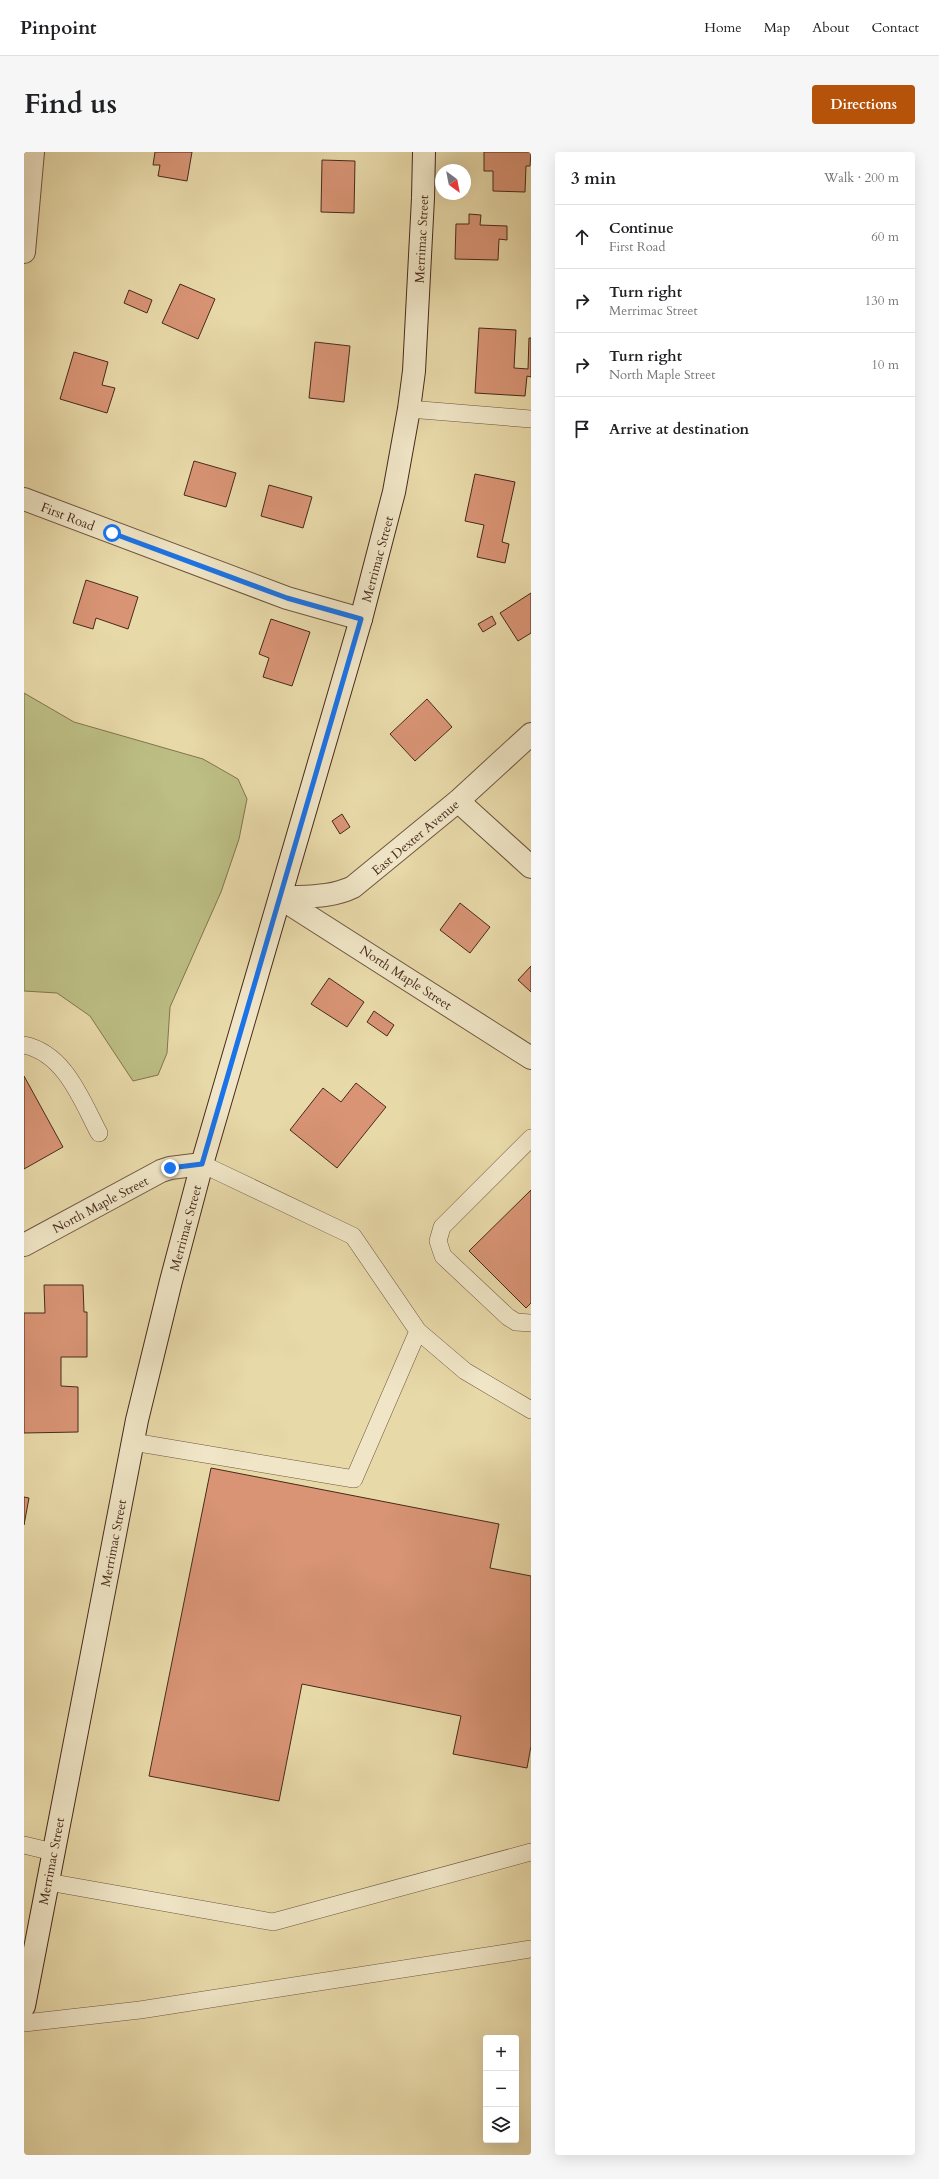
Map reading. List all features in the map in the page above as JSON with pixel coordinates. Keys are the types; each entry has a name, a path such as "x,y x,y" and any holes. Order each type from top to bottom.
{"main road":[{"path":"24,252 33,152"},
{"name":"Merrimac Street","path":"24,2006 133,1442 171,1281 202,1164 361,619 394,492 409,409 418,325 424,152"},
{"name":"First Road","path":"24,499 287,598 361,619"},
{"name":"East Dexter Avenue","path":"280,898 322,896 344,892 353,887 458,801 531,734"},
{"path":"458,801 531,867"},
{"name":"North Maple Street","path":"280,898 531,1058"},
{"name":"North Maple Street","path":"24,1245 161,1171 170,1168 202,1164"}],"lane":[{"path":"409,409 531,419"},
{"path":"24,1045 40,1051 62,1068 100,1133"},
{"path":"531,1138 446,1223 440,1231 438,1241 443,1256 508,1317 516,1322 531,1323"},
{"path":"202,1164 354,1236 418,1331 465,1371 531,1410"},
{"path":"133,1442 354,1479 418,1331"},
{"path":"24,1845 53,1852"},
{"path":"48,1882 273,1922 531,1852"},
{"path":"24,2023 140,2010 531,1949"}],"green space":[{"path":"24,693 74,722 203,759 238,779 247,799 239,839 221,892 170,1007 167,1053 158,1075 133,1081 90,1016 57,993 24,991"}],"building":[{"path":"155,152 192,152 187,181 158,176 160,165 153,165"},
{"path":"484,152 531,152 530,166 526,166 525,192 493,191 493,171 484,171"},
{"path":"322,160 355,161 354,213 321,212"},
{"path":"469,214 481,215 480,225 507,226 507,240 499,239 498,260 455,259 456,224 469,224"},
{"path":"180,284 215,299 198,339 162,323"},
{"path":"129,290 152,300 147,313 124,303"},
{"path":"479,328 516,330 514,368 528,369 529,338 531,338 531,377 527,376 525,396 475,393"},
{"path":"315,342 350,346 344,402 309,398"},
{"path":"74,352 108,362 102,385 115,388 107,413 60,399"},
{"path":"194,461 236,473 226,507 184,495"},
{"path":"475,474 515,482 502,542 509,544 505,563 477,557 484,525 465,521"},
{"path":"269,485 312,497 303,528 261,516"},
{"path":"86,580 138,597 128,629 96,618 93,629 73,623"},
{"path":"531,593 531,633 518,641 500,613"},
{"path":"492,616 496,624 483,632 478,624"},
{"path":"271,619 310,632 292,686 263,677 269,658 259,654"},
{"path":"427,699 452,727 415,761 390,734"},
{"path":"342,814 350,827 340,834 332,821"},
{"path":"460,903 490,927 470,953 440,930"},
{"path":"531,966 531,992 518,980"},
{"path":"329,978 364,1002 347,1027 311,1004"},
{"path":"374,1011 394,1025 387,1036 367,1022"},
{"path":"24,1076 63,1147 24,1169"},
{"path":"356,1083 386,1107 337,1168 290,1130 323,1088 341,1102"},
{"path":"531,1190 531,1303 526,1308 469,1251"},
{"path":"44,1285 83,1285 84,1312 87,1312 87,1357 61,1357 61,1386 78,1387 78,1432 24,1433 24,1313 45,1313"},
{"path":"211,1468 499,1524 490,1568 531,1576 531,1746 527,1768 453,1754 461,1716 302,1684 279,1801 149,1776"},
{"path":"24,1497 29,1498 24,1525"}],"route":[{"path":"112,533 287,598 361,619 202,1164 170,1168"}]}
